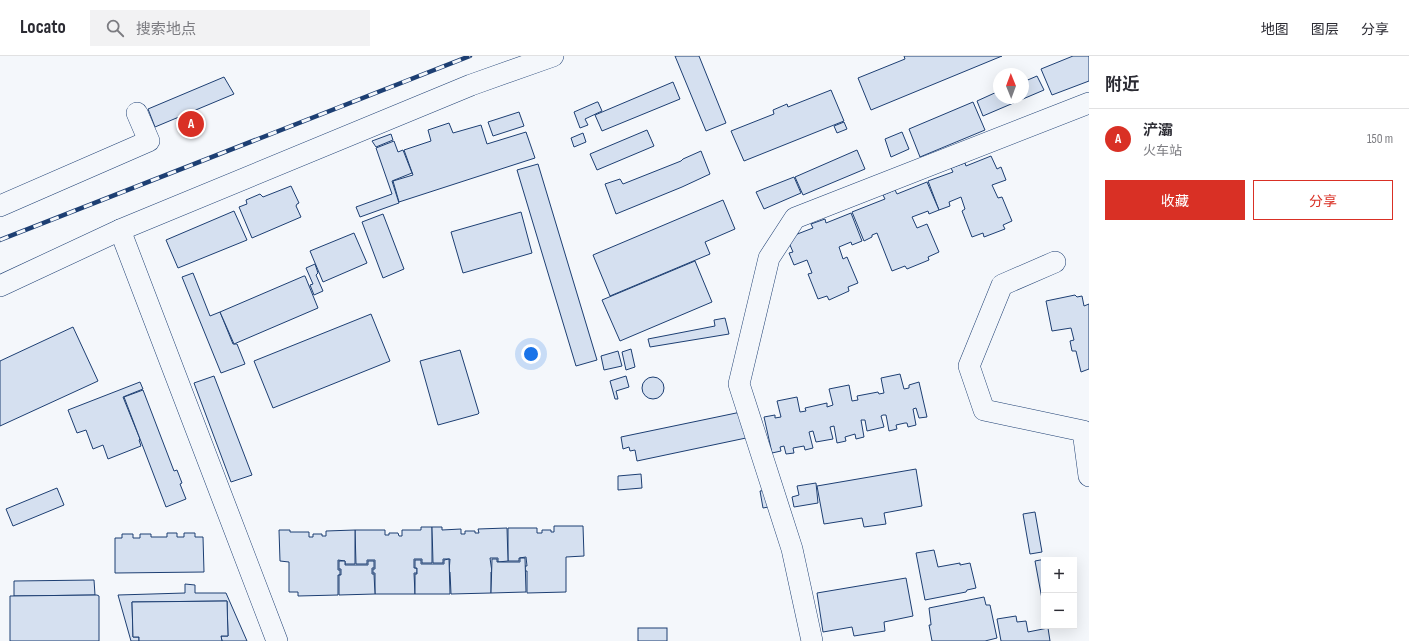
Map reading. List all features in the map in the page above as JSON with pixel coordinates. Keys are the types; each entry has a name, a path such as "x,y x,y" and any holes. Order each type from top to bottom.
{"street":[{"path":"0,286 120,230 471,85 553,56"},
{"path":"812,641 792,549 739,384 768,258 795,218 1089,103"},
{"path":"0,206 149,141 137,113"},
{"path":"120,230 277,641"},
{"path":"1055,262 1002,285 969,366 984,410 1083,431 1089,476"}],"building":[{"path":"675,56 699,56 726,123 706,131"},
{"path":"904,56 1002,56 871,110 858,78 905,59"},
{"path":"1073,56 1089,56 1089,81 1052,95 1041,69"},
{"path":"1037,76 1044,90 1029,96 1029,79"},
{"path":"224,77 234,94 155,127 148,109"},
{"path":"673,82 680,99 602,131 595,115"},
{"path":"831,90 844,121 744,161 731,131 774,114 773,110 787,104 788,107"},
{"path":"993,94 993,104 1011,104 983,116 977,101"},
{"path":"597,102 602,111 585,119 588,125 580,128 574,112"},
{"path":"973,102 985,130 920,157 909,129"},
{"path":"519,112 524,126 493,136 488,122"},
{"path":"844,122 847,129 837,133 834,126"},
{"path":"449,123 453,133 481,125 487,144 526,132 535,158 399,202 393,181 413,175 404,150 431,141 428,130"},
{"path":"647,130 654,146 597,170 590,154"},
{"path":"902,132 909,149 891,157 885,139"},
{"path":"583,133 586,142 574,147 571,138"},
{"path":"391,134 393,140 376,147 372,141"},
{"path":"394,141 398,152 403,150 412,173 392,181 399,203 360,217 356,207 392,194 376,148"},
{"path":"857,150 865,169 803,195 795,177"},
{"path":"701,151 710,174 616,214 605,184 620,179 623,184 681,161"},
{"path":"991,156 997,169 1001,167 1006,180 992,185 998,198 1002,197 1012,221 1003,225 1005,229 984,237 983,233 972,237 962,211 965,209 961,197 949,202 950,206 939,210 928,181 953,172 951,168 965,163 966,166"},
{"path":"538,164 597,360 576,366 517,170"},
{"path":"794,177 801,193 764,209 756,192"},
{"path":"927,182 939,210 929,214 928,211 912,217 917,228 927,224 939,252 928,257 929,260 907,269 905,266 892,271 877,233 864,241 852,212 885,199 883,195 895,190 897,194"},
{"path":"291,186 299,203 296,206 301,217 252,238 239,207 247,204 246,200 260,194 263,197"},
{"path":"723,200 735,229 705,242 710,254 610,296 593,255"},
{"path":"234,211 247,240 178,268 166,240"},
{"path":"521,212 532,253 463,273 451,232"},
{"path":"851,213 862,241 852,245 851,242 839,247 843,259 847,257 858,283 848,287 849,291 829,300 827,296 818,299 808,274 812,273 807,260 794,265 789,253 793,252 787,238 813,228 811,224 825,219 826,223"},
{"path":"383,214 404,269 383,278 362,222"},
{"path":"354,233 367,263 323,282 310,251"},
{"path":"695,261 712,302 620,341 602,300"},
{"path":"315,264 318,273 316,275 323,291 314,295 310,285 313,284 306,268"},
{"path":"193,273 210,316 220,312 233,344 237,344 245,364 221,373 182,277"},
{"path":"304,276 318,308 234,344 220,312"},
{"path":"1075,295 1077,297 1082,296 1084,306 1089,304 1089,369 1081,372 1076,351 1072,351 1070,341 1074,340 1071,328 1052,331 1046,301"},
{"path":"371,314 390,361 273,408 254,361"},
{"path":"725,318 729,334 650,347 648,339 715,326 714,320"},
{"path":"73,327 98,381 0,426 0,361"},
{"path":"631,349 635,367 626,370 622,352"},
{"path":"460,350 479,413 438,425 420,361"},
{"path":"618,351 622,366 604,370 601,356"},
{"path":"900,374 904,389 909,388 909,385 919,382 927,417 919,418 916,408 913,409 916,425 908,427 907,423 905,423 896,425 897,429 889,431 886,415 883,415 881,416 884,427 867,431 865,420 861,420 864,437 856,439 855,434 845,437 846,441 837,443 834,426 830,427 833,439 816,442 813,431 809,432 813,448 805,450 804,446 793,448 794,453 786,454 784,446 780,447 781,451 772,453 764,417 775,415 775,418 781,417 777,401 797,397 800,412 806,411 805,408 827,403 827,407 833,405 829,389 849,385 852,401 858,400 857,396 878,392 879,394 884,393 881,378"},
{"path":"214,376 252,475 231,482 194,383"},
{"path":"626,376 629,387 616,391 618,399 615,399 610,381"},
{"path":"653,377 661,380 664,388 661,396 653,399 645,396 642,388 645,380"},
{"path":"140,382 143,389 123,397 140,439 141,446 108,459 103,445 93,449 86,430 77,433 68,410"},
{"path":"143,390 174,471 177,470 182,483 180,484 186,499 166,507 124,397"},
{"path":"741,412 746,438 637,461 635,450 630,451 629,447 623,449 621,437"},
{"path":"916,469 922,506 884,513 886,524 864,527 862,518 824,524 817,486"},
{"path":"641,474 642,488 618,490 618,476"},
{"path":"816,483 818,503 794,507 792,497 799,495 797,486"},
{"path":"57,488 64,505 13,526 6,509"},
{"path":"771,490 774,506 763,508 760,491"},
{"path":"1035,512 1042,552 1030,554 1023,514"},
{"path":"554,526 583,526 584,556 566,557 566,592 527,593 527,571 525,571 525,566 527,566 526,557 519,558 519,561 508,561 508,528 537,528 537,533 542,533 542,530 551,530 551,532 554,532"},
{"path":"421,527 432,527 432,563 422,563 422,559 414,559 414,568 417,568 417,573 414,573 415,594 375,594 375,573 373,573 373,569 375,569 375,560 367,560 367,564 356,564 355,530 385,530 385,535 389,535 389,533 398,533 399,536 402,536 402,530 421,530"},
{"path":"432,527 442,527 442,530 461,529 461,534 465,534 465,531 475,531 475,533 479,533 478,529 507,528 508,561 498,562 498,558 490,558 492,572 491,593 451,594 449,572 450,559 443,559 443,563 433,563"},
{"path":"279,530 290,530 290,532 309,532 309,537 313,537 313,534 322,534 322,536 326,536 326,531 355,530 355,564 345,564 345,561 338,560 338,570 340,570 340,575 338,575 338,595 298,596 298,592 289,592 289,562 280,561"},
{"path":"167,533 177,533 177,537 184,537 184,533 195,533 195,537 203,537 204,572 115,573 115,538 122,538 122,534 133,534 133,538 140,538 140,534 151,534 151,537 167,537"},
{"path":"934,550 938,567 960,563 960,565 970,563 976,588 967,590 966,592 925,600 916,553"},
{"path":"520,558 525,558 526,592 491,593 492,559 497,559 497,562 520,562"},
{"path":"449,559 450,594 415,594 415,574 417,574 417,568 415,568 415,560 421,560 421,564 444,564 444,560"},
{"path":"1041,560 1041,594 1035,561"},
{"path":"339,561 345,561 345,565 368,565 368,561 374,561 372,574 374,574 375,594 339,595 339,575 341,575 341,569 339,569"},
{"path":"906,578 913,616 884,622 885,631 854,636 852,627 823,632 817,593"},
{"path":"94,580 95,595 14,596 14,581"},
{"path":"185,584 195,585 195,593 226,593 247,641 222,641 221,636 228,636 227,601 132,602 133,637 139,637 139,641 131,641 118,595 185,593"},
{"path":"10,596 99,596 99,641 10,641"},
{"path":"984,597 986,605 990,605 997,638 985,641 932,641 929,625 931,624 929,608"},
{"path":"227,601 228,636 221,636 222,641 139,641 139,637 133,637 132,602"},
{"path":"1016,616 1017,622 1026,621 1028,632 1048,629 1050,641 1001,641 997,619"},
{"path":"638,628 667,628 667,641 638,641"}],"railway":[{"path":"0,240 470,56"}],"place":[{"name":"浐灞","path":"191,124"}]}
